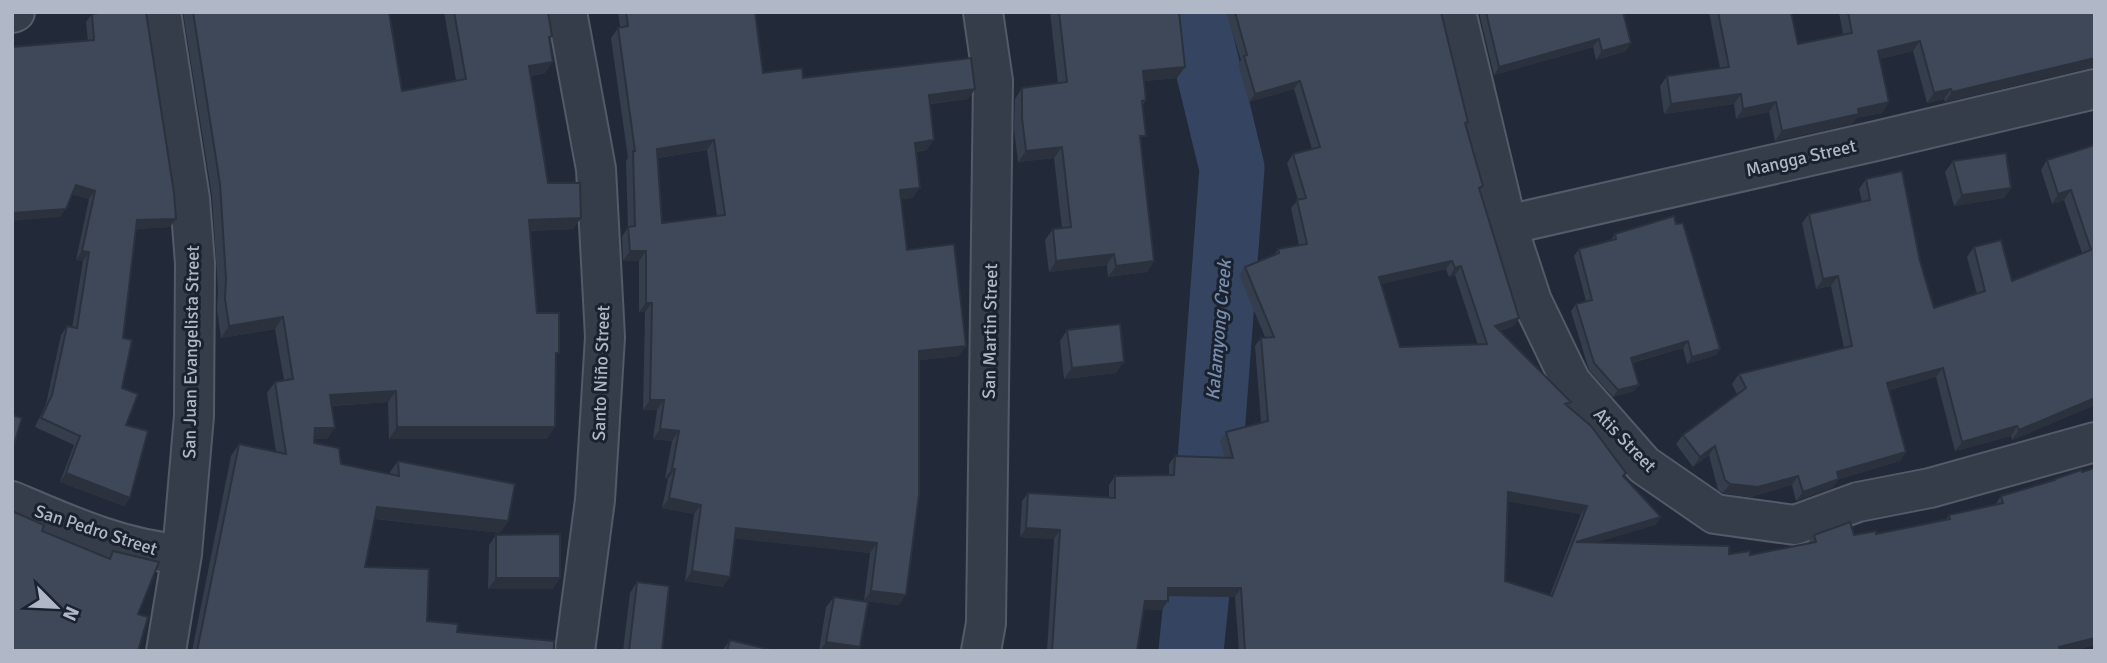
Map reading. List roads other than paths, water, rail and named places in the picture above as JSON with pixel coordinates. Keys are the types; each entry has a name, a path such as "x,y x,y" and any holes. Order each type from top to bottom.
{"street":[{"name":"San Juan Evangelista Street","path":"161,12 190,199 195,263 194,416 182,554 166,651"},
{"name":"Santo Niño Street","path":"567,12 596,169 606,337 595,500 575,651"},
{"name":"San Martin Street","path":"981,651 986,623 993,81 983,12"},
{"name":"Atis Street","path":"1456,12 1507,225 1532,301 1571,382 1644,465 1714,514 1795,525 1857,502 1930,488 2095,442"},
{"name":"Mangga Street","path":"1507,225 2095,89"},
{"name":"San Pedro Street","path":"12,501 58,520 153,552 182,554"}],"waterway":[{"name":"Kalamyong Creek","path":"1191,651 1209,474 1232,168 1194,12"}]}
